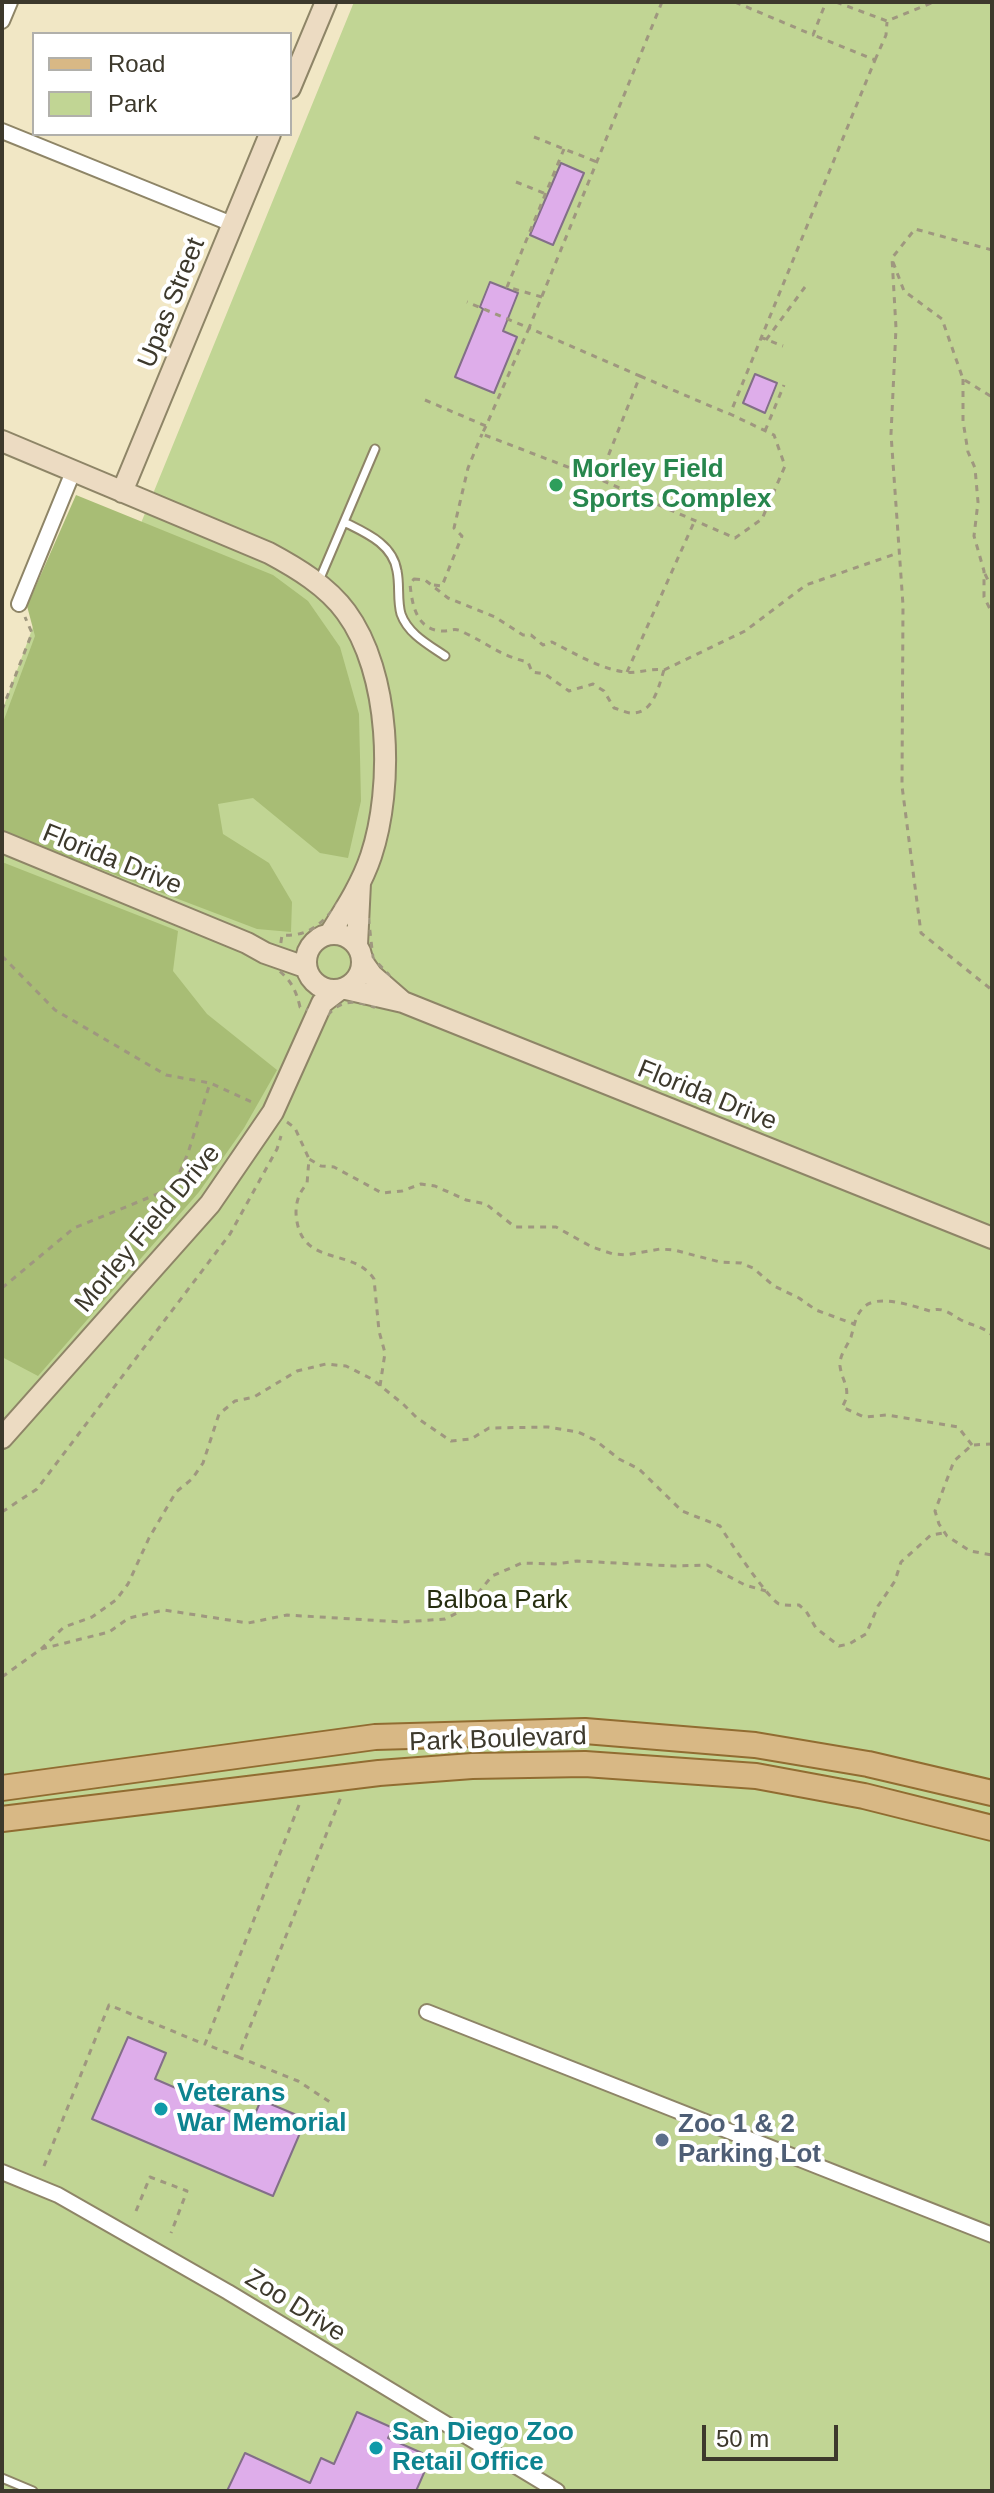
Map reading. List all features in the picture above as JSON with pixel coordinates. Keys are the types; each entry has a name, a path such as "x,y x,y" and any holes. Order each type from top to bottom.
{"main road":[{"name":"Park Boulevard","path":"2,1788 375,1737 585,1731 755,1745 868,1764 992,1793"},
{"name":"Park Boulevard","path":"2,1819 379,1773 472,1766 585,1764 756,1776 864,1796 992,1828"}],"street":[{"path":"2,21 10,2"},
{"path":"292,83 326,2"},
{"path":"2,131 232,224"},
{"name":"Upas Street","path":"122,492 269,136"},
{"path":"2,441 269,553 300,569 347,612 367,652 384,718 385,785 372,854 360,883 324,936 309,948 308,973 319,986 332,991 355,982 359,953 360,883"},
{"path":"19,604 73,472"},
{"name":"Florida Drive","path":"2,842 247,943 308,973"},
{"path":"324,936 350,938 359,953"},
{"name":"Florida Drive","path":"247,943 296,947 324,936"},
{"name":"Florida Drive","path":"359,953 372,975 403,1002"},
{"name":"Morley Field Drive","path":"306,1035 308,973"},
{"name":"Florida Drive","path":"342,989 403,1002 992,1238"},
{"name":"Morley Field Drive","path":"2,1438 210,1204 280,1116 306,1035 322,1003 342,989"},
{"path":"427,2012 992,2235"},
{"name":"Zoo Drive","path":"2,2172 58,2195 228,2292 557,2491"}],"lane":[{"path":"318,584 375,449"},
{"path":"344,522 370,535 392,556 397,569 401,615 411,631 445,656"},
{"path":"2,2478 33,2491"}],"path":[{"path":"662,2 542,297 468,468 454,528 462,536 442,586 414,579 410,584 413,612 427,625 442,632 455,628 501,655 528,662 532,672 545,674 569,691 593,684 604,691 614,708 634,713 648,707 664,670"},
{"path":"735,2 875,60"},
{"path":"813,35 826,2"},
{"path":"836,2 887,21 934,2"},
{"path":"730,414 886,35 887,21"},
{"path":"534,137 597,162"},
{"path":"542,297 507,287 564,149"},
{"path":"516,182 546,194"},
{"path":"992,250 915,229 892,258 896,328 891,434 903,605 902,786 921,933 992,990"},
{"path":"892,258 904,291 942,319 963,379 963,421 968,452 975,468 978,502 974,536 984,571 992,582"},
{"path":"766,340 805,287"},
{"path":"467,302 774,435 785,466 762,519 735,538 599,479 482,434"},
{"path":"760,337 783,346"},
{"path":"599,479 640,376"},
{"path":"963,379 992,397"},
{"path":"765,431 784,385"},
{"path":"425,400 486,426"},
{"path":"627,672 695,520"},
{"path":"434,585 448,598 495,617 523,635 531,635 543,645 552,642 587,659 627,672 649,668 664,670 745,631 806,585 899,553"},
{"path":"984,571 984,597 992,613"},
{"path":"2,710 32,633 19,604"},
{"path":"2,956 55,1010 166,1075 210,1083 280,1116 295,1128 309,1159 307,1184 297,1203 298,1225 314,1250 357,1264 370,1272 374,1279 379,1331 385,1353 380,1386"},
{"path":"277,969 289,978 300,1007"},
{"path":"2,1288 74,1228 160,1193 176,1181 210,1083"},
{"path":"2,1512 37,1489 230,1234 277,1149 280,1116"},
{"path":"309,1159 321,1166 334,1167 382,1193 402,1191 421,1184 435,1186 466,1200 486,1204 515,1227 556,1227 592,1247 613,1254 660,1249 720,1262 741,1263 810,1307 854,1324"},
{"path":"972,1445 958,1427 887,1415 864,1417 842,1407 848,1397 848,1388 840,1360 854,1324 866,1305 888,1301 953,1313 992,1335"},
{"path":"2,1677 41,1649 64,1627 92,1617 109,1606 128,1584 149,1538 176,1492 192,1479 203,1463 219,1414 235,1401 254,1397 297,1371 326,1364 346,1366 364,1374 417,1418 451,1441 471,1439 489,1428 548,1427 587,1436 639,1469 682,1511 720,1526 766,1591 780,1604 799,1605 816,1628 839,1646 866,1634 878,1606 895,1581 901,1562 931,1535 943,1533"},
{"path":"992,1444 972,1445 954,1461 935,1511 943,1533 963,1548 992,1555"},
{"path":"41,1649 109,1632 129,1618 164,1610 248,1623 287,1615 435,1621 457,1616 492,1576 522,1563 577,1561 707,1565 745,1585 766,1591"},
{"path":"238,2057 341,1797"},
{"path":"205,2044 300,1803"},
{"path":"44,2166 109,2005 298,2081 333,2104"},
{"path":"136,2211 150,2177 187,2191 171,2233"}],"green space":[{"name":"Balboa Park","path":"354,2 992,2 992,2491 2,2491 2,711 37,616 141,523"},
{"path":"76,495 273,575 308,601 340,647 359,714 361,801 348,858 320,853 253,798 218,804 223,834 269,863 292,902 291,932 257,929 2,832 2,725 35,636 27,606"},
{"path":"2,862 178,931 173,971 207,1014 277,1070 244,1128 199,1192 38,1376 2,1357"}],"building":[{"path":"561,163 584,173 553,245 530,235"},
{"path":"490,282 518,293 503,331 517,337 494,393 455,377 483,309 480,307"},
{"path":"755,374 777,383 765,413 743,403"},
{"name":"Veterans War Memorial","path":"128,2037 166,2053 155,2079 252,2121 261,2100 306,2119 273,2196 92,2119"},
{"name":"San Diego Zoo Retail Office","path":"357,2412 393,2428 388,2438 431,2457 416,2491 227,2491 245,2453 310,2483 321,2458 334,2464"}],"place":[{"name":"Morley Field Sports Complex","path":"556,485"},
{"name":"Veterans War Memorial","path":"161,2109"},
{"name":"Zoo 1 & 2 Parking Lot","path":"662,2140"},
{"name":"San Diego Zoo Retail Office","path":"376,2448"}]}
